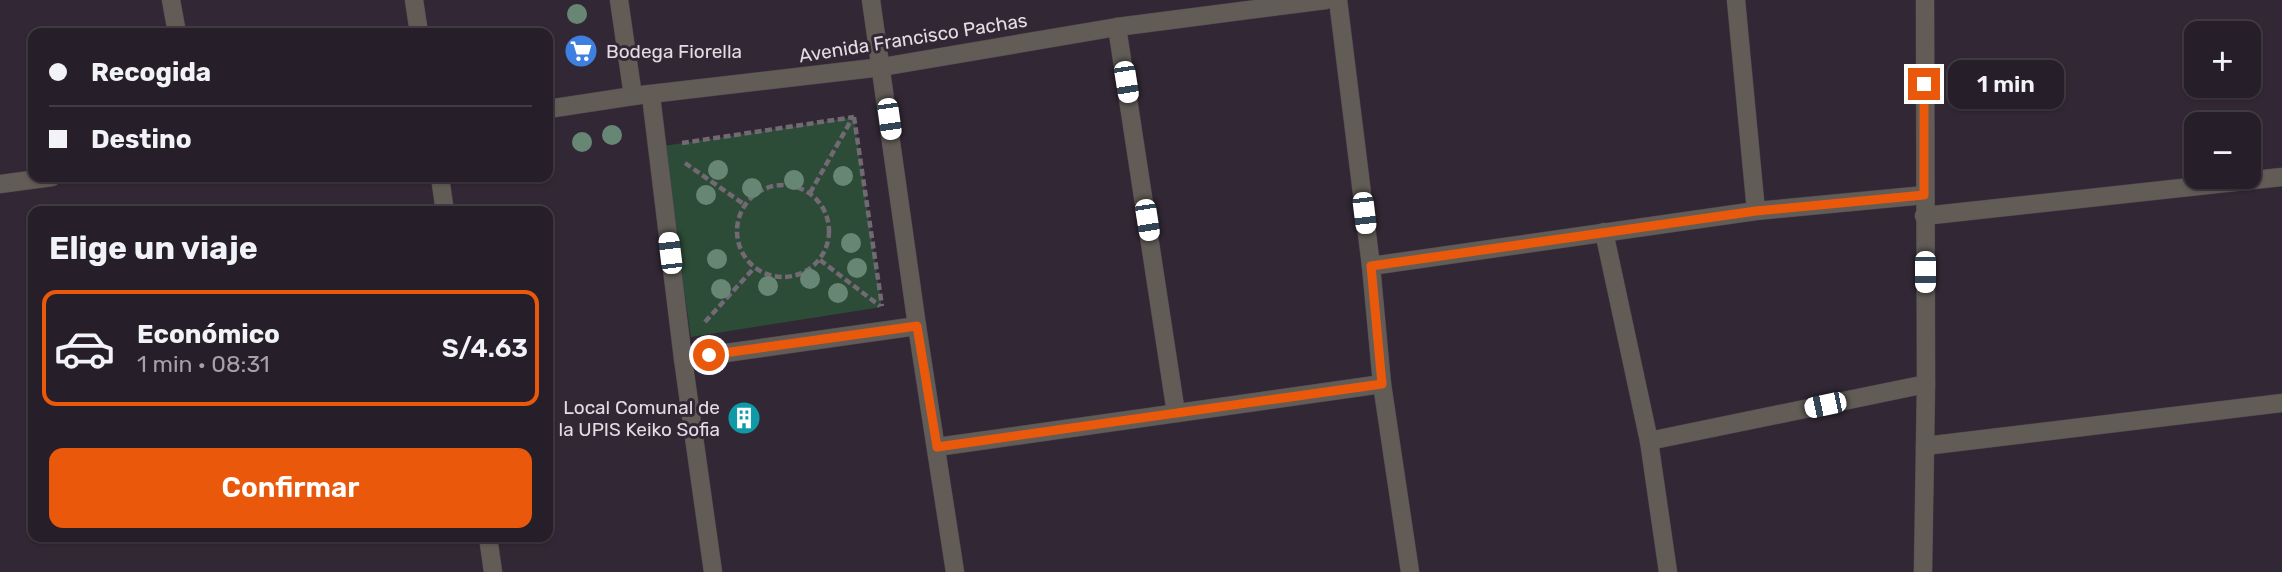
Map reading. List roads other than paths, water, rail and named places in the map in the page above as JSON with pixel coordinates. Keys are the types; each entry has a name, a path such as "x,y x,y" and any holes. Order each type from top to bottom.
{"street":[{"path":"172,0 176,28"},
{"path":"414,0 418,28"},
{"path":"619,0 642,96 713,572"},
{"path":"872,0 917,326 955,572"},
{"name":"Avenida Francisco Pachas","path":"553,108 882,67 1117,27 1326,0"},
{"path":"1338,0 1371,266 1382,384 1410,572"},
{"path":"1736,0 1756,211"},
{"path":"1923,572 1926,384 1924,0"},
{"path":"1117,27 1176,414"},
{"path":"1924,216 2282,177"},
{"path":"0,184 28,180"},
{"path":"441,182 443,206"},
{"path":"1371,266 1756,211 1924,195"},
{"path":"1604,232 1649,441 1668,572"},
{"path":"683,359 917,326"},
{"path":"937,447 1382,384"},
{"path":"1649,441 1926,384"},
{"path":"1925,446 2282,403"},
{"path":"489,542 493,572"}],"place":[{"name":"Bodega Fiorella","path":"581,51"},
{"name":"Local Comunal de la UPIS Keiko Sofia","path":"744,418"}]}
